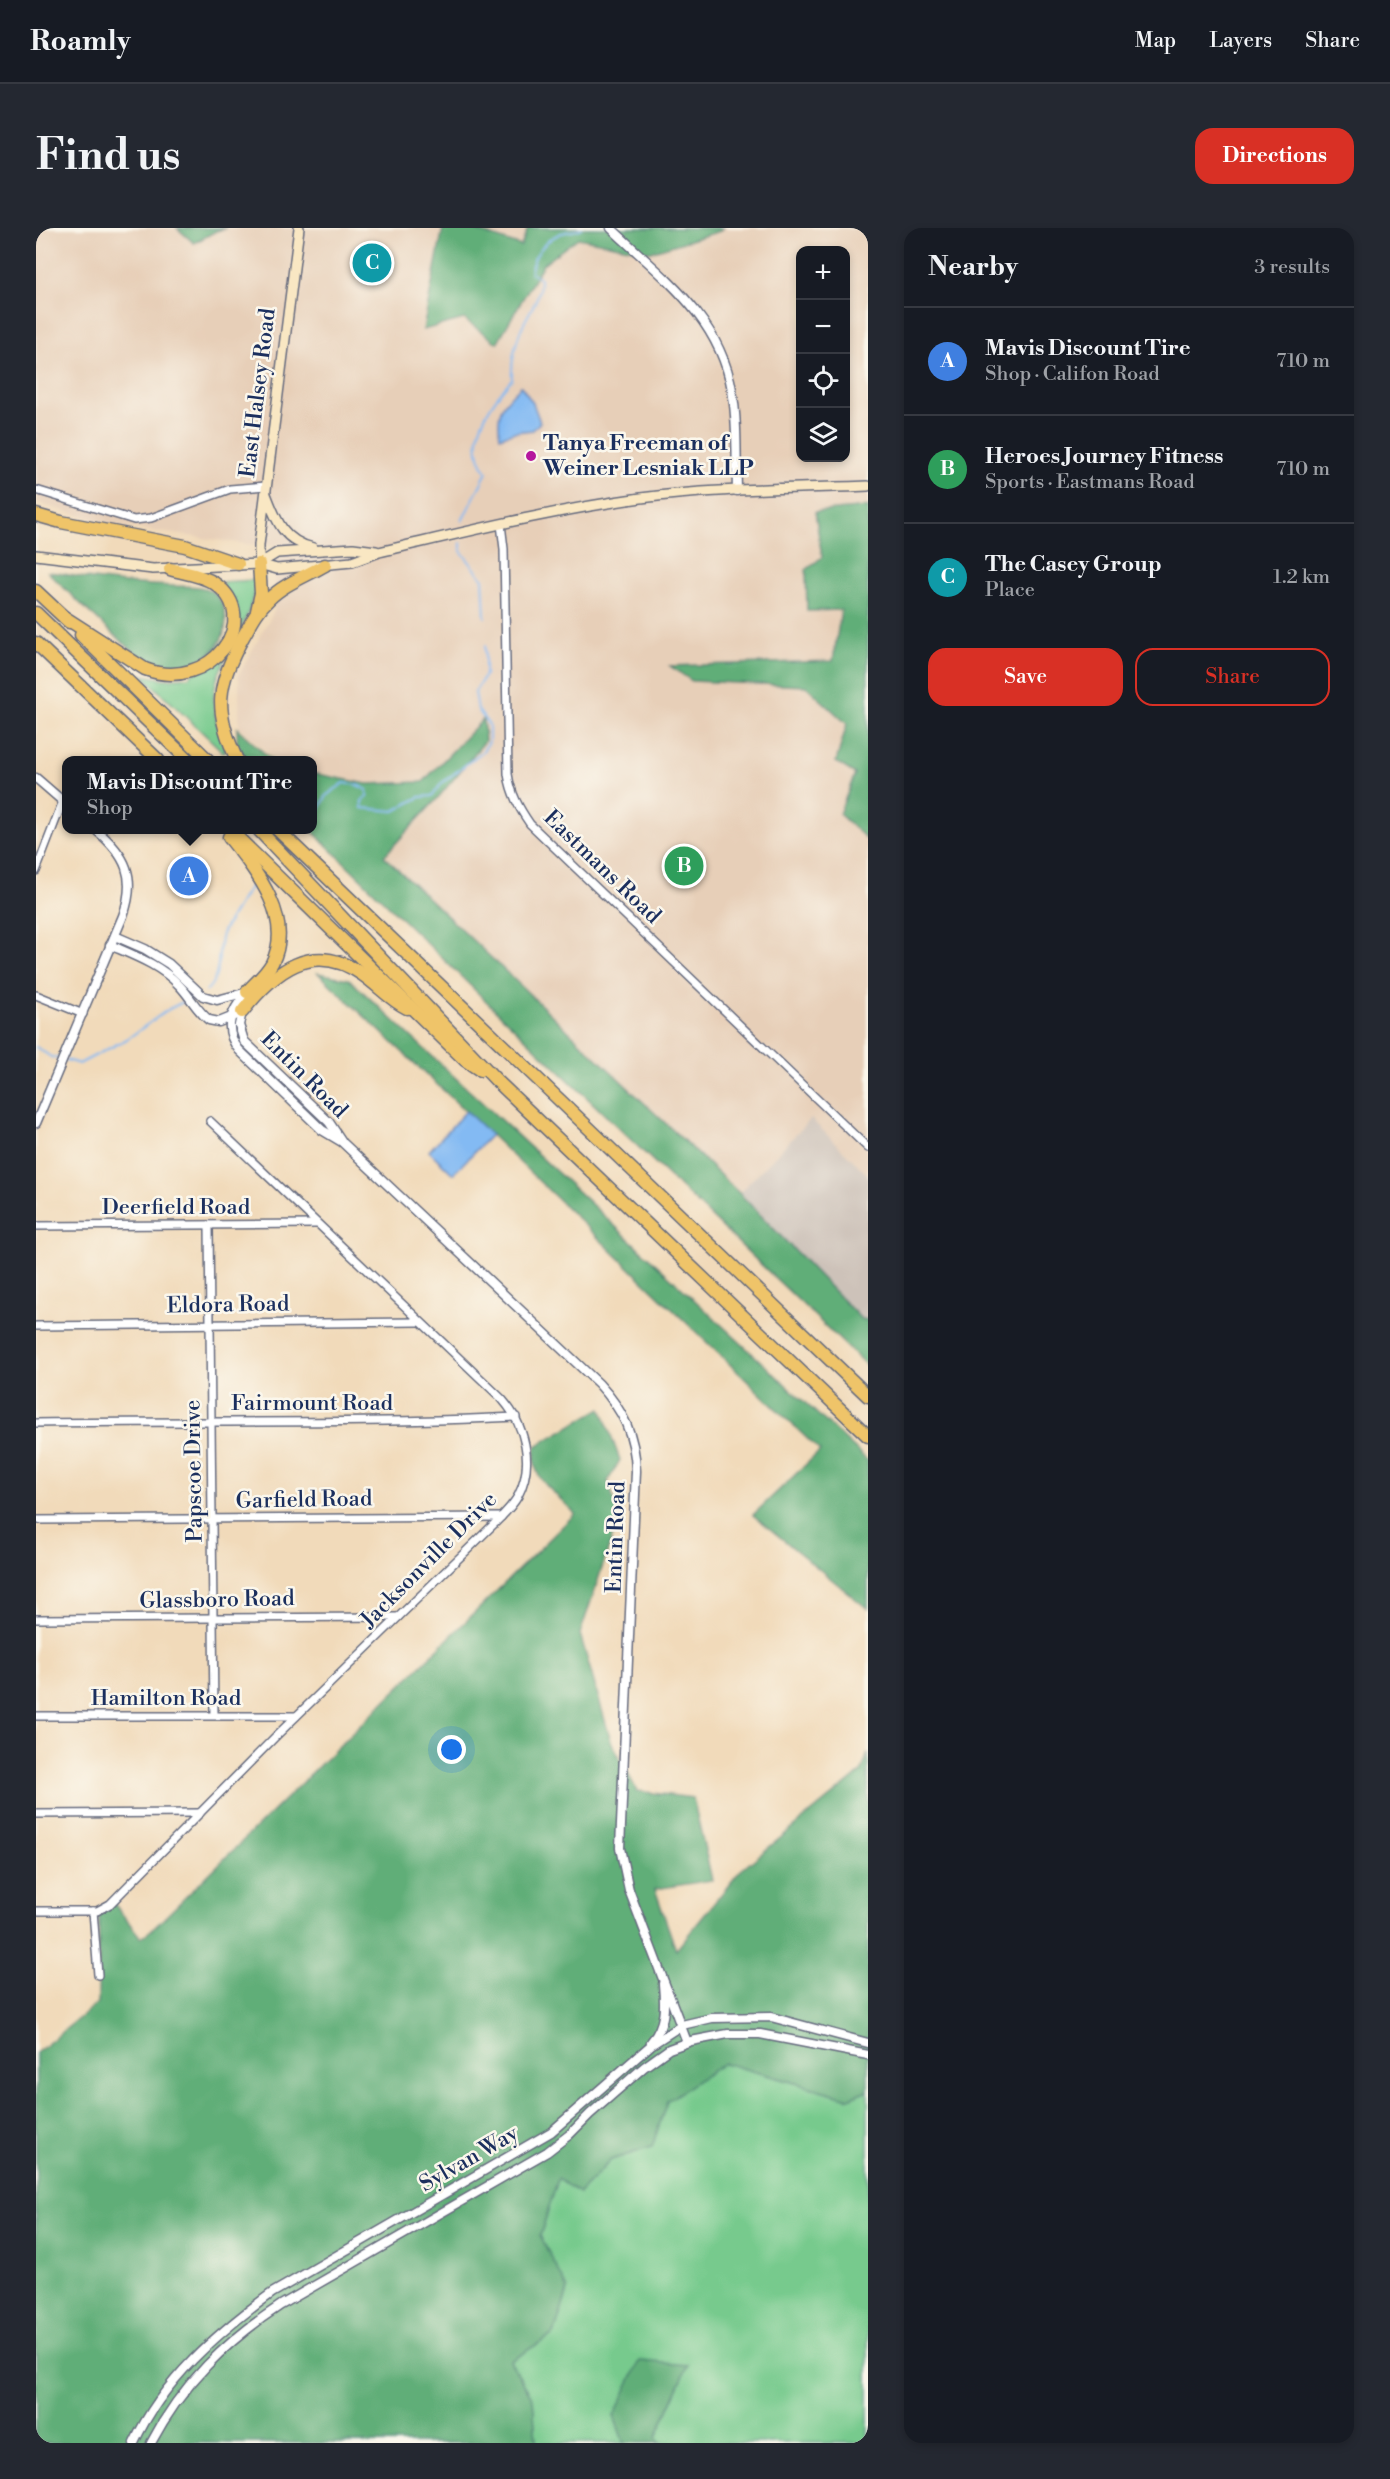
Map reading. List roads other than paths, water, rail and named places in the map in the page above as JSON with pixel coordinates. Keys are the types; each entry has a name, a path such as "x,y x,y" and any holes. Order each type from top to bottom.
{"highway":[{"path":"36,515 185,546 238,564"},
{"path":"235,756 223,725 220,693 226,673 257,612 261,593 259,564"},
{"path":"257,612 279,590 325,565"},
{"path":"64,617 145,669 156,673 180,675 201,668 219,654 227,644 233,627 232,607 225,594 212,582 170,569"},
{"path":"36,591 204,756"},
{"path":"36,613 184,756"},
{"path":"36,643 154,756"},
{"path":"225,834 260,879 275,917 275,955 269,968 247,992"},
{"path":"234,834 465,1060 496,1080"},
{"path":"263,834 496,1080 868,1436"},
{"path":"283,834 868,1396"},
{"path":"242,1012 286,968 308,960 325,958 347,965 396,1003 417,1012"}],"main road":[{"name":"East Halsey Road","path":"259,564 266,489 299,228"},
{"path":"36,555 97,564 170,569 238,564 259,564 277,568 325,565 352,562 379,552 501,524 642,498 737,491 866,487"},
{"path":"266,489 274,516 287,536 297,543 321,550"},
{"path":"259,564 277,553 353,548 379,552"}],"street":[{"path":"611,228 687,300 700,315 717,344 732,390 735,414 737,491"},
{"path":"36,490 134,520 151,518 230,489 266,489"},
{"name":"Eastmans Road","path":"501,524 504,549 508,774 510,786 519,807 530,824 868,1148"},
{"path":"36,778 62,800"},
{"path":"36,872 62,807"},
{"path":"36,1123 39,1106 63,1062 126,905 128,871 117,849 100,834"},
{"path":"114,936 169,964 203,996 217,1000 247,992"},
{"path":"110,945 164,971 209,1020 219,1022 230,1018 234,1008 247,992"},
{"path":"36,995 83,1014"},
{"name":"Entin Road","path":"242,1012 230,1018 232,1038 244,1056 322,1130 342,1142 598,1384 621,1411 631,1432 636,1471 620,1848 629,1890 687,2042"},
{"name":"Entin Road","path":"242,1012 239,1025 244,1041 329,1122 342,1142"},
{"name":"Jacksonville Drive","path":"93,1911 110,1904 296,1716 501,1517 518,1495 525,1473 526,1449 521,1427 502,1399 210,1121"},
{"name":"Deerfield Road","path":"36,1226 317,1224"},
{"name":"Papscoe Drive","path":"209,1226 213,1715"},
{"name":"Eldora Road","path":"36,1326 421,1322"},
{"name":"Fairmount Road","path":"36,1423 367,1422 516,1418"},
{"name":"Garfield Road","path":"36,1520 501,1517"},
{"name":"Glassboro Road","path":"36,1619 398,1617"},
{"name":"Hamilton Road","path":"36,1716 296,1716"},
{"path":"36,1814 200,1813"},
{"path":"36,1911 93,1911 98,1975"},
{"path":"644,2050 660,2030 665,2012 662,1975"},
{"name":"Sylvan Way","path":"134,2443 146,2420 183,2370 209,2342 242,2315 272,2293 551,2132 644,2050 682,2025 712,2018 771,2017 868,2043"},
{"name":"Sylvan Way","path":"151,2443 172,2406 187,2387 215,2356 247,2327 281,2305 547,2152 644,2067 669,2049 687,2042 728,2034 760,2034 868,2055"}],"water":[{"path":"521,386 533,403 540,422 533,430 514,432 500,437 499,420 502,408"},
{"path":"466,1111 491,1135 453,1174 429,1151"}],"waterway":[{"path":"462,521 487,472 480,460 478,448 482,423 495,399 512,379 516,344 540,287 540,279 531,273 533,262 539,250 553,237 582,228"},
{"path":"461,543 461,551 483,579 485,617"},
{"path":"317,814 327,795 344,783 357,785 367,790 367,797 362,801 362,808 394,811 420,797 432,796 442,783 482,752 489,742 489,725 478,710 475,692 485,675 485,646"},
{"path":"206,991 217,971 222,934 254,882"},
{"path":"66,1060 79,1064 127,1039 169,1009 183,1002"},
{"path":"36,1047 51,1057 60,1059"}],"place":[{"name":"The Casey Group","path":"372,263"},
{"name":"Tanya Freeman of Weiner Lesniak LLP","path":"531,456"},
{"name":"Heroes Journey Fitness","path":"684,866"},
{"name":"Mavis Discount Tire","path":"189,876"}]}
